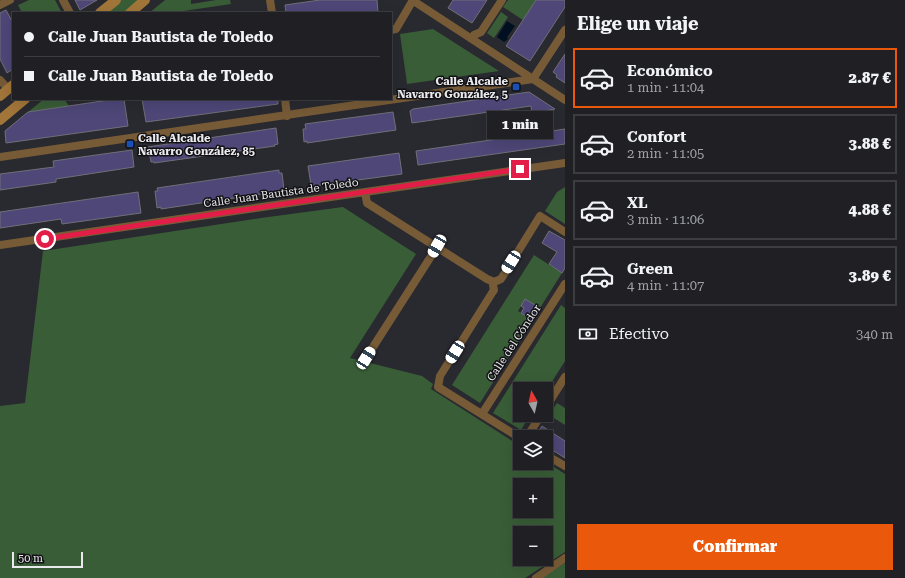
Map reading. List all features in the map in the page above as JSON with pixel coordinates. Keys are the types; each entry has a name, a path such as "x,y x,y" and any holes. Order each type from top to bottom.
{"main road":[{"path":"101,12 116,0"},
{"path":"131,12 145,0"},
{"path":"0,120 24,100"}],"street":[{"path":"0,5 10,0"},
{"path":"63,0 69,12"},
{"path":"270,0 272,12"},
{"path":"392,30 396,28 413,0 565,100"},
{"path":"472,39 474,35 481,32 502,0"},
{"path":"0,157 533,79 565,30"},
{"path":"0,80 7,90"},
{"path":"285,100 287,116"},
{"name":"Calle Juan Bautista de Toledo","path":"0,245 565,163"},
{"path":"365,192 367,203 494,282 501,279 540,216 565,232"},
{"path":"366,358 437,246"},
{"path":"494,282 494,290 440,376 438,387 513,434"},
{"name":"Calle del Cóndor","path":"482,414 565,284"},
{"path":"553,396 565,377"},
{"path":"553,459 565,466"},
{"path":"536,578 565,558"}],"green space":[{"path":"29,0 55,0 61,12 22,12 18,5"},
{"path":"121,0 140,0 126,12 107,12"},
{"path":"165,0 191,0 191,4 216,0 230,0 231,4 177,12 150,12"},
{"path":"508,0 536,0 523,20 503,7"},
{"path":"501,12 508,17 494,38 487,33"},
{"path":"433,29 499,71 407,84 400,34"},
{"path":"43,100 65,100 69,106 28,112"},
{"path":"565,187 565,224 545,211 557,192"},
{"path":"343,207 416,254 350,358 422,376 433,384 431,389 513,442 513,470 553,470 553,466 565,474 565,552 553,560 553,526 513,526 513,566 543,566 525,578 0,578 0,406 25,403 43,251"},
{"path":"534,255 562,273 540,308 525,300 518,311 532,320 480,403 452,385"},
{"path":"561,305 565,308 565,361 552,382 513,382 513,422 526,422 521,430 493,413"},
{"path":"557,403 565,408 565,425 553,418 553,409"},
{"path":"565,563 565,578 541,578"}],"water":[{"path":"507,21 515,26 507,37 508,39 504,42 497,37"}],"building":[{"path":"75,0 97,0 80,10"},
{"path":"320,0 377,0 378,12 286,12 285,5"},
{"path":"453,0 487,0 472,23 448,8"},
{"path":"536,0 565,0 565,7 530,61 506,46"},
{"path":"6,10 12,21 12,70 7,73 0,59 0,13"},
{"path":"565,54 565,83 556,77 557,75 553,72"},
{"path":"529,92 555,109 532,113 531,106 412,123 410,111 413,109"},
{"path":"109,100 124,100 128,126 6,143 5,131 28,112"},
{"path":"142,100 278,100 278,104 146,122"},
{"path":"393,112 396,130 307,143 307,141 304,142 303,129 306,129 305,124"},
{"path":"276,128 278,144 274,145 275,146 154,163 151,162 148,147"},
{"path":"565,129 565,144 418,165 416,151"},
{"path":"132,150 134,167 56,179 56,182 0,190 0,174 54,167 53,161"},
{"path":"399,153 402,174 314,186 311,185 308,166"},
{"path":"279,170 279,173 282,173 284,190 281,191 161,209 161,207 157,208 155,191 158,191 157,188"},
{"path":"138,192 141,213 62,224 61,219 0,228 0,212"},
{"path":"549,231 565,240 565,268 562,273 549,264 557,252 542,243"},
{"path":"525,299 540,308 532,320 521,313 524,308 521,306"},
{"path":"542,426 548,430 539,430"},
{"path":"553,433 565,441 565,458 553,450"}],"place":[{"name":"Calle Alcalde Navarro González, 5","path":"516,87"},
{"name":"Calle Alcalde Navarro González, 85","path":"130,144"}],"route":[{"path":"45,239 520,169"}]}
